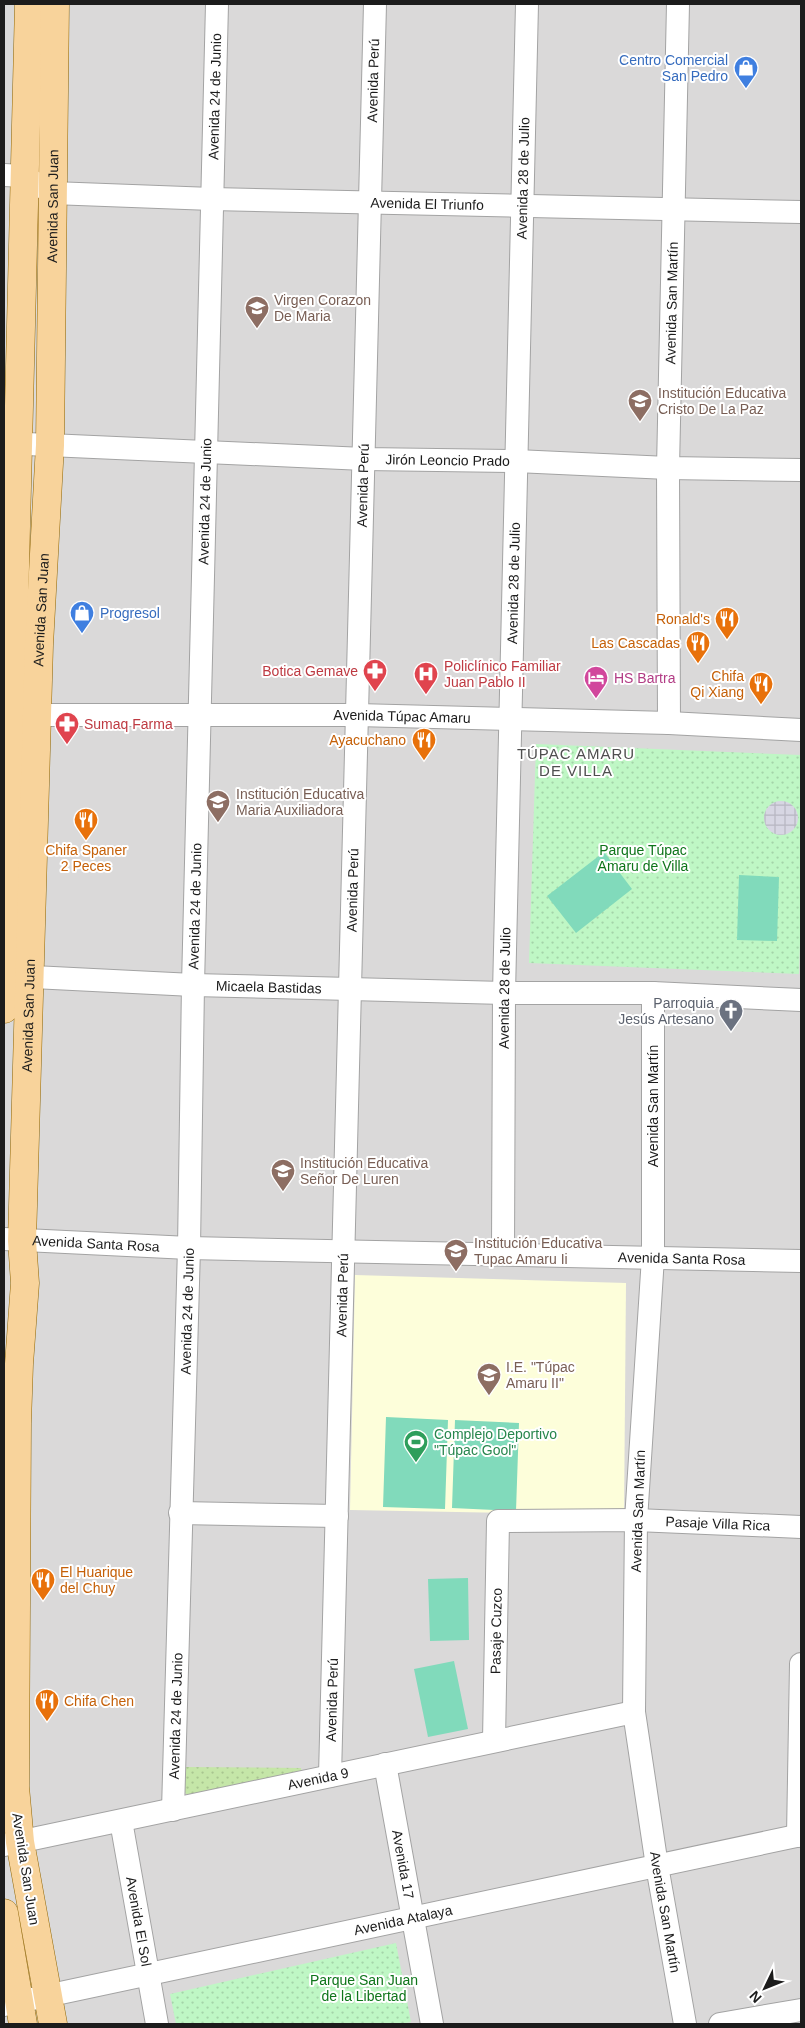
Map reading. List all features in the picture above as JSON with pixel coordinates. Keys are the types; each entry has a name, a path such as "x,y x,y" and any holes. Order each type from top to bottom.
{"main road":[{"name":"Avenida San Juan","path":"29,4 14,176 11,444 17,715 12,976 13,1240 25,1283 10,1502 9,1772 12,1844 53,2024"},
{"name":"Avenida San Juan","path":"17,715 50,445 55,4"},
{"name":"Avenida San Juan","path":"4,1008 12,976"},
{"name":"Avenida San Juan","path":"4,1913 15,2010"}],"street":[{"name":"Avenida 24 de Junio","path":"172,1810 188,1248 217,4"},
{"name":"Avenida Perú","path":"330,1776 375,4"},
{"name":"Avenida 28 de Julio","path":"503,1254 504,993 527,4"},
{"name":"Avenida San Martín","path":"669,723 668,468 678,4"},
{"path":"14,176 52,193"},
{"name":"Avenida El Triunfo","path":"52,193 212,199 801,212"},
{"name":"Jirón Leoncio Prado","path":"11,444 364,459 516,461 668,468 801,470"},
{"name":"Avenida Túpac Amaru","path":"17,715 199,714 357,716 669,723 801,730"},
{"name":"Micaela Bastidas","path":"12,976 193,985 504,993 653,993 801,1000"},
{"name":"Avenida San Martín","path":"653,993 653,1257 636,1520 634,1712 657,1866 685,2024"},
{"name":"Avenida Santa Rosa","path":"13,1240 188,1248 801,1261"},
{"path":"180,1513 337,1516"},
{"name":"Pasaje Villa Rica","path":"498,1521 636,1520 801,1527"},
{"name":"Pasaje Cuzco","path":"494,1742 498,1521"},
{"path":"800,1836 801,1664"},
{"name":"Avenida 9","path":"12,1844 634,1712"},
{"name":"Avenida 17","path":"385,1764 432,2024"},
{"name":"Avenida El Sol","path":"121,1821 157,2024"},
{"name":"Avenida Atalaya","path":"15,2010 48,1996 800,1836"},
{"path":"720,2024 801,2010"}],"shaded area":[{"path":"4,4 801,4 801,2024 4,2024"},
{"path":"781,801 788,802 793,806 797,811 797,825 793,830 788,834 781,835 774,834 769,830 765,825 764,818 765,811 769,806 774,802"},
{"name":"I.E. \"Túpac Amaru II\"","path":"355,1275 626,1283 624,1515 350,1510"}],"green space":[{"name":"Parque Túpac Amaru de Villa","path":"536,744 801,755 799,974 529,963"},
{"path":"604,852 632,889 576,933 547,896"},
{"path":"739,875 779,877 777,941 737,940"},
{"name":"Complejo Deportivo \"Túpac Gool\"","path":"386,1417 448,1420 445,1509 383,1507"},
{"path":"455,1420 519,1423 516,1511 452,1508"},
{"path":"468,1578 469,1640 430,1641 428,1579"},
{"path":"454,1661 468,1729 428,1737 414,1669"},
{"path":"184,1767 301,1768 302,1774 193,1795 186,1794 183,1788"},
{"name":"Parque San Juan de la Libertad","path":"396,1943 411,2022 401,2024 176,2024 170,1994"}],"place":[{"name":"Centro Comercial San Pedro","path":"746,89"},
{"name":"Virgen Corazon De Maria","path":"257,329"},
{"name":"Institución Educativa Cristo De La Paz","path":"640,422"},
{"name":"Progresol","path":"82,634"},
{"name":"Ronald's","path":"727,640"},
{"name":"Las Cascadas","path":"698,664"},
{"name":"Botica Gemave","path":"375,692"},
{"name":"Policlínico Familiar Juan Pablo II","path":"426,695"},
{"name":"HS Bartra","path":"596,699"},
{"name":"Chifa Qi Xiang","path":"761,705"},
{"name":"Sumaq Farma","path":"67,745"},
{"name":"Ayacuchano","path":"424,761"},
{"name":"Institución Educativa Maria Auxiliadora","path":"218,823"},
{"name":"Chifa Spaner 2 Peces","path":"86,841"},
{"name":"Parroquia Jesús Artesano","path":"731,1032"},
{"name":"Institución Educativa Señor De Luren","path":"283,1192"},
{"name":"Institución Educativa Tupac Amaru Ii","path":"456,1272"},
{"name":"I.E. \"Túpac Amaru II\"","path":"489,1396"},
{"name":"Complejo Deportivo \"Túpac Gool\"","path":"416,1463"},
{"name":"El Huarique del Chuy","path":"43,1601"},
{"name":"Chifa Chen","path":"47,1722"}],"district":[{"name":"TÚPAC AMARU DE VILLA","path":"576,762"}]}
